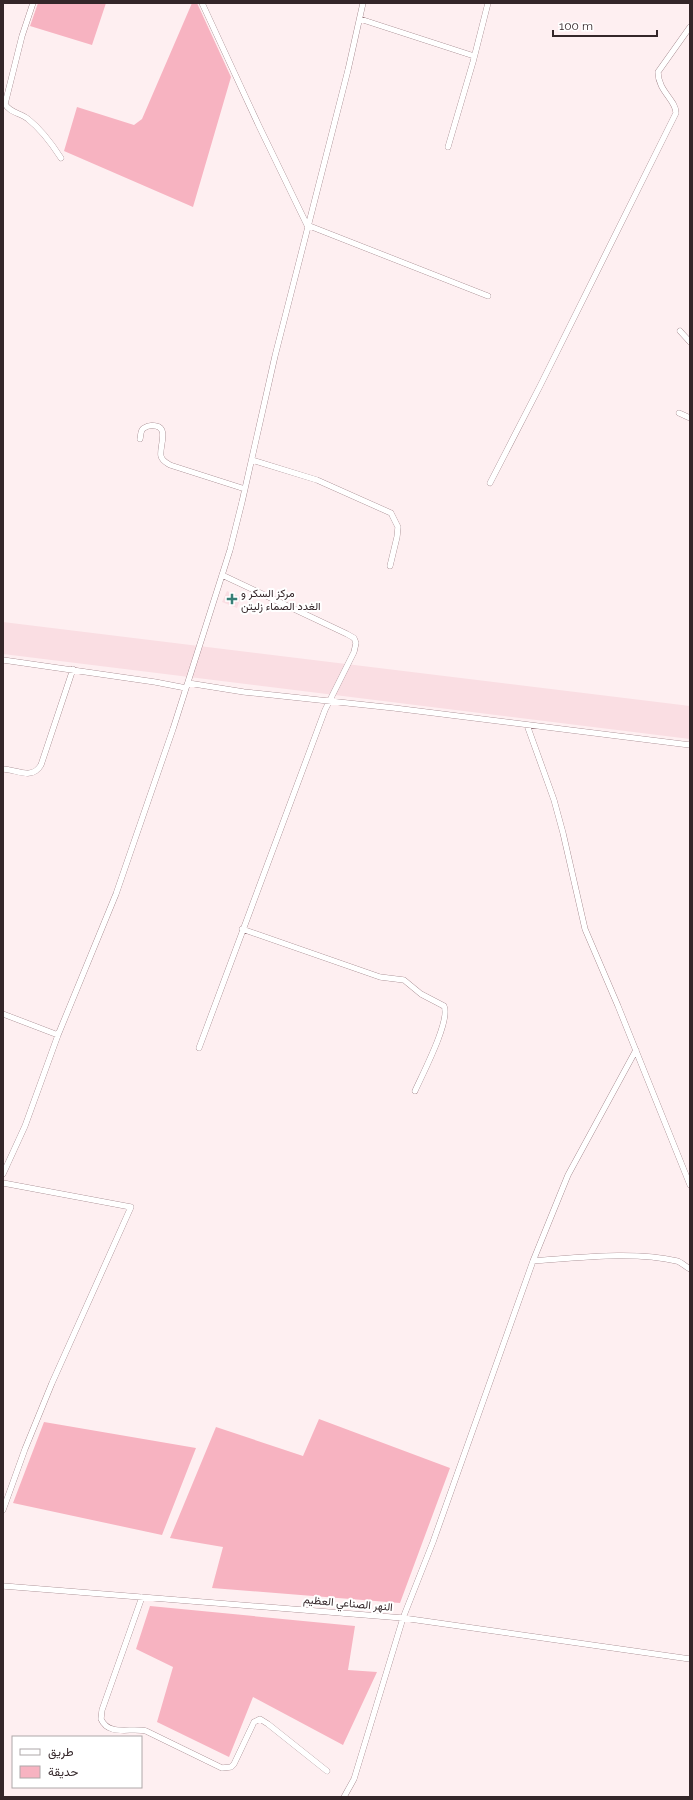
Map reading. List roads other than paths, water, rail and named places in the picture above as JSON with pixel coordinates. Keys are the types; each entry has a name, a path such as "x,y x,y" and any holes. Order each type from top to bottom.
{"street":[{"path":"32,3 5,104 12,112 27,118 34,124 61,158"},
{"path":"202,3 253,114 307,225 488,296"},
{"path":"3,1174 25,1126 58,1035 116,894 157,778 222,575 237,526 275,356 364,3"},
{"path":"448,147 488,3"},
{"path":"360,19 474,56"},
{"path":"490,483 676,113 673,104 659,82 658,72 690,27"},
{"path":"680,331 690,342"},
{"path":"679,413 690,418"},
{"path":"140,440 141,430 144,427 160,427 163,431 162,456 170,465 245,489"},
{"path":"252,460 317,480 391,513 398,527 390,566"},
{"path":"199,1048 242,929 329,702 354,652 356,643 354,638 222,575"},
{"path":"3,660 187,686 690,745"},
{"path":"3,769 32,774 37,771 41,765 73,669"},
{"path":"527,725 554,800 585,929 636,1050 690,1185"},
{"path":"242,929 380,977 404,980 421,994 444,1006 446,1014 441,1032 415,1091"},
{"path":"3,1014 58,1035"},
{"path":"344,1797 354,1779 403,1618 436,1535 532,1261 568,1175 636,1050"},
{"path":"3,1182 131,1207 52,1383 3,1510"},
{"path":"532,1261 607,1256 644,1257 678,1262 690,1269"},
{"name":"النهر الصناعي العظيم","path":"3,1586 403,1618 690,1659"},
{"path":"142,1597 102,1710 101,1719 106,1726 118,1730 146,1730 222,1768 227,1768 234,1764 254,1722 260,1720 268,1724 327,1771"}],"place":[{"name":"مركز السكر و الغدد الصماء زليتن","path":"232,599"}]}
